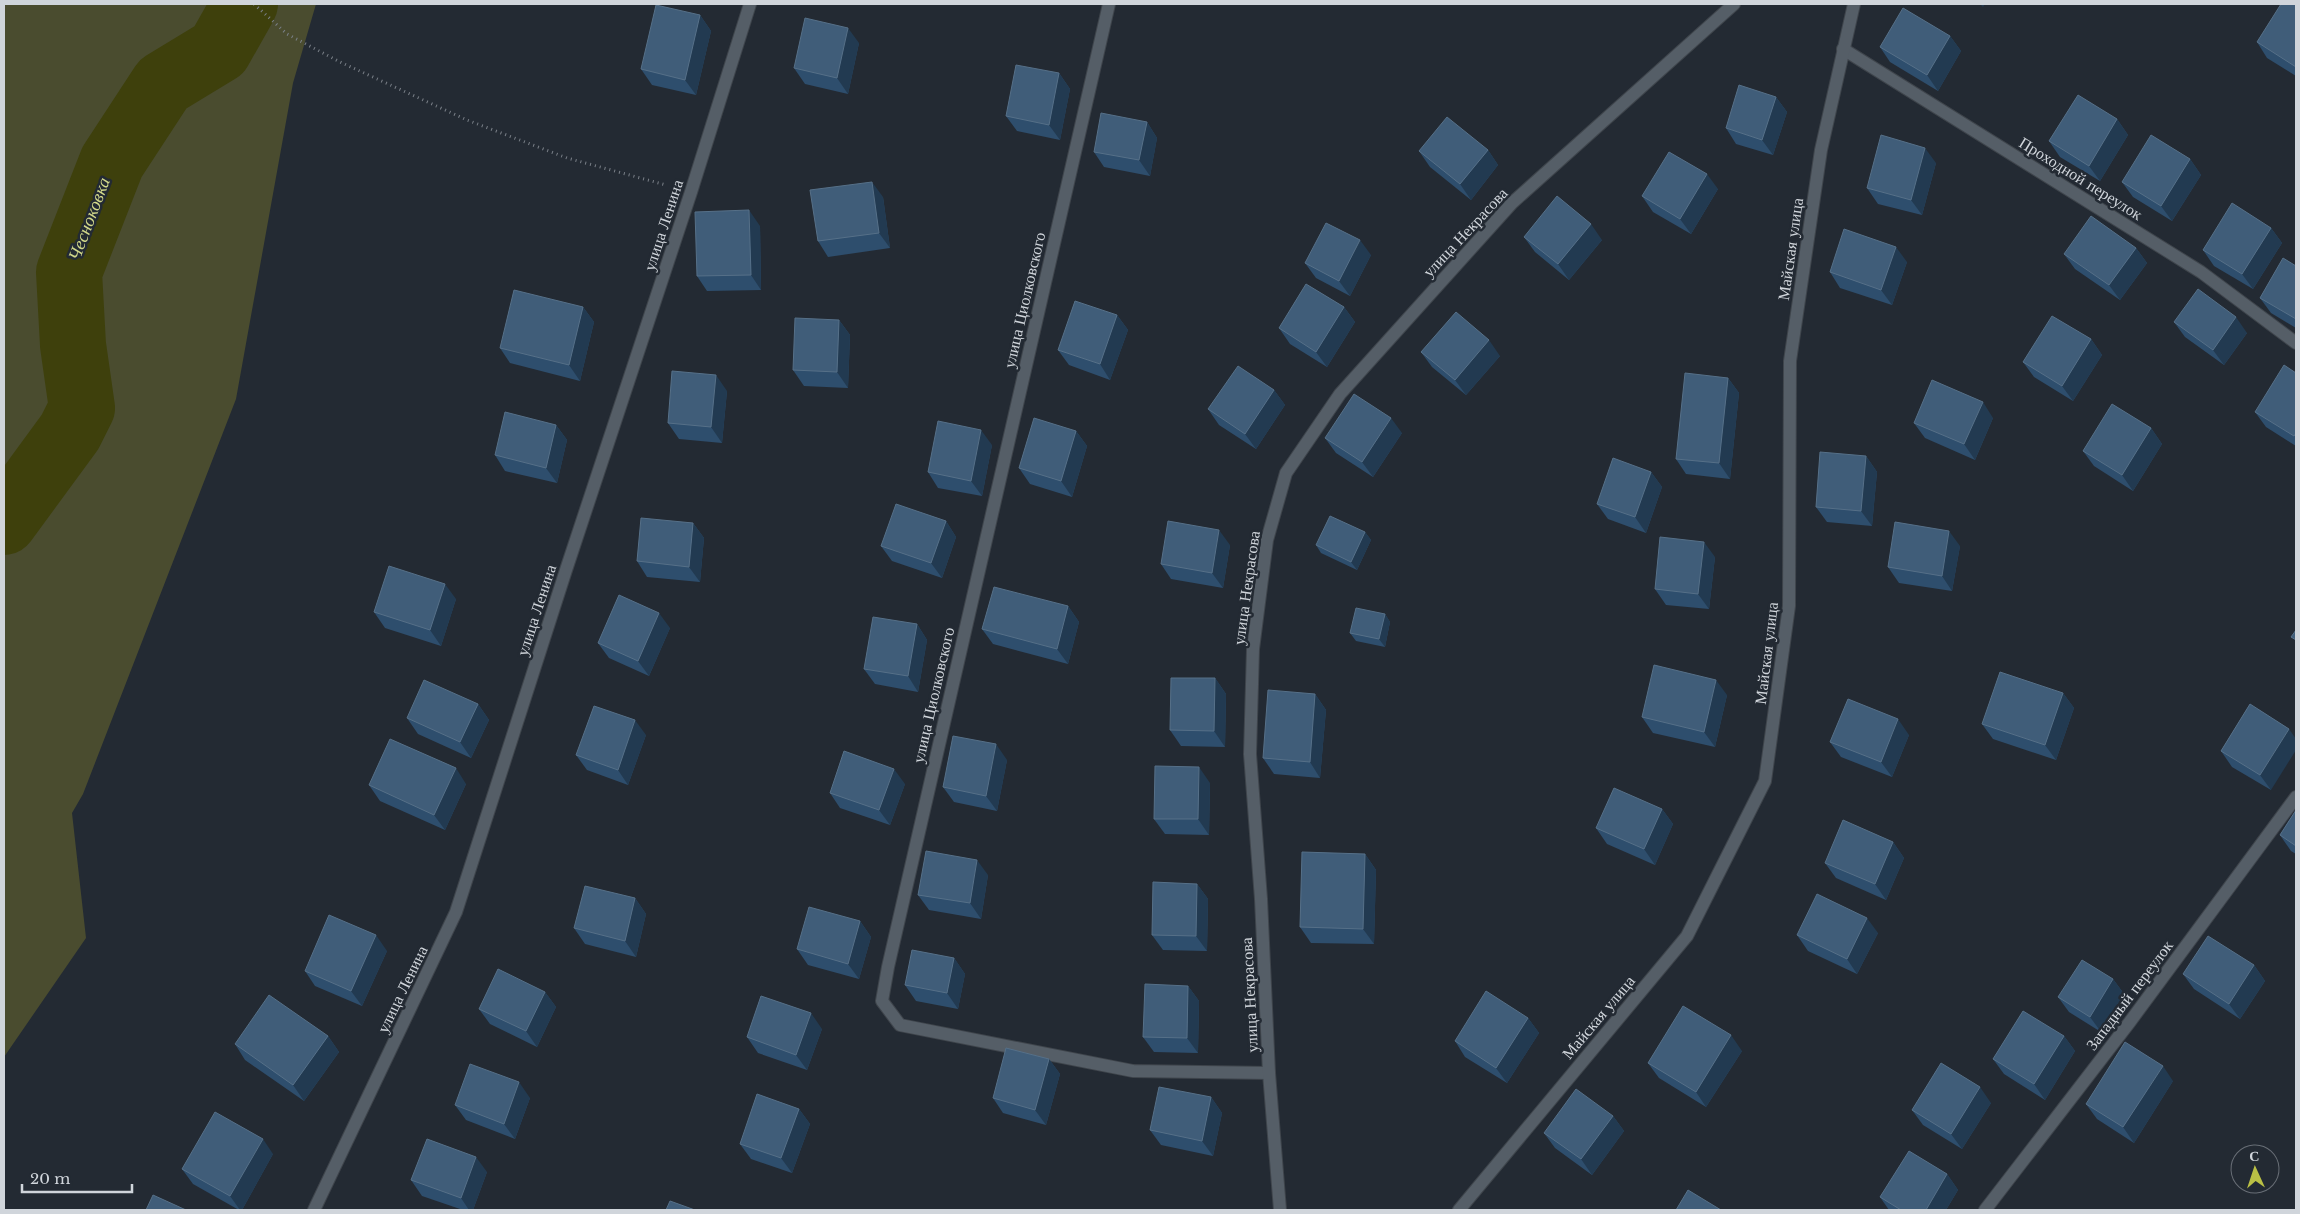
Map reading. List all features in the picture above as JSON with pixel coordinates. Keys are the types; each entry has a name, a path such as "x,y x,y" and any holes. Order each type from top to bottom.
{"street":[{"name":"улица Ленина","path":"315,1210 456,912 566,570 691,192 750,4"},
{"name":"улица Циолковского","path":"1109,4 888,967 882,1001 900,1025 1133,1070 1269,1073"},
{"name":"улица Некрасова","path":"1280,1210 1269,1073 1261,899 1250,754 1253,649 1267,540 1286,472 1340,394 1512,203 1734,4"},
{"name":"Майская улица","path":"1459,1210 1687,936 1765,781 1789,606 1790,360 1821,150 1854,4"},
{"name":"Проходной переулок","path":"1843,49 2201,272 2296,343"},
{"name":"Западный переулок","path":"1985,1210 2129,1023 2296,798"}],"path":[{"path":"254,4 287,34 340,62 467,120 567,158 691,192"}],"green space":[{"path":"4,4 316,4 293,83 236,399 83,794 72,813 86,938 4,1057"}],"building":[{"path":"2281,4 2296,4 2296,67 2257,42"},
{"path":"656,5 700,15 685,80 641,69"},
{"path":"1903,8 1950,36 1927,75 1880,47"},
{"path":"805,18 848,28 837,78 794,68"},
{"path":"1016,65 1059,73 1049,125 1006,116"},
{"path":"1739,85 1776,97 1762,140 1726,128"},
{"path":"2078,95 2117,119 2089,166 2049,141"},
{"path":"1101,113 1147,122 1139,160 1094,152"},
{"path":"1447,117 1488,150 1460,184 1419,151"},
{"path":"1881,135 1925,148 1911,200 1867,188"},
{"path":"2151,135 2190,159 2161,206 2122,182"},
{"path":"1669,152 1707,174 1680,219 1642,196"},
{"path":"872,182 879,233 818,241 810,190"},
{"path":"1557,196 1591,224 1558,264 1524,237"},
{"path":"2232,203 2271,228 2242,274 2203,250"},
{"path":"749,210 751,275 697,276 695,212"},
{"path":"2091,216 2136,248 2109,285 2064,254"},
{"path":"1326,223 1360,240 1339,281 1305,263"},
{"path":"1844,229 1896,247 1881,290 1830,272"},
{"path":"2283,258 2296,266 2296,319 2260,298"},
{"path":"1306,284 1344,307 1316,352 1279,328"},
{"path":"2198,289 2236,317 2213,350 2174,322"},
{"path":"514,290 583,307 569,365 500,348"},
{"path":"1075,301 1117,315 1100,364 1058,350"},
{"path":"1456,312 1489,340 1455,380 1421,352"},
{"path":"2052,316 2091,339 2062,386 2023,362"},
{"path":"795,318 839,320 837,372 793,370"},
{"path":"2284,365 2296,373 2296,433 2294,436 2255,412"},
{"path":"1238,366 1274,390 1245,434 1208,409"},
{"path":"672,371 716,375 711,427 668,423"},
{"path":"1685,373 1728,378 1719,463 1676,459"},
{"path":"1932,380 1983,402 1964,444 1914,423"},
{"path":"1354,394 1391,418 1362,462 1325,438"},
{"path":"2112,404 2151,428 2122,475 2083,451"},
{"path":"505,412 556,425 546,468 495,455"},
{"path":"1034,418 1076,431 1061,481 1019,468"},
{"path":"938,421 981,430 971,481 928,472"},
{"path":"1820,452 1866,456 1861,511 1816,507"},
{"path":"1613,458 1651,472 1635,517 1597,504"},
{"path":"896,504 946,521 931,563 881,546"},
{"path":"1330,516 1365,532 1351,562 1316,545"},
{"path":"641,518 693,523 689,567 637,561"},
{"path":"1168,521 1219,530 1212,573 1161,564"},
{"path":"1895,522 1949,531 1942,576 1888,567"},
{"path":"1660,537 1704,542 1698,594 1655,589"},
{"path":"389,566 445,584 430,630 374,612"},
{"path":"994,587 1068,606 1057,649 982,629"},
{"path":"619,595 659,613 638,661 598,643"},
{"path":"1356,608 1385,614 1379,639 1350,633"},
{"path":"873,617 917,624 908,676 864,669"},
{"path":"2296,630 2296,640 2291,637"},
{"path":"1654,665 1716,680 1704,732 1642,717"},
{"path":"2000,672 2063,693 2045,745 1982,724"},
{"path":"1171,678 1215,678 1214,731 1170,730"},
{"path":"424,680 478,704 460,742 407,718"},
{"path":"1268,690 1315,694 1310,762 1263,758"},
{"path":"1848,699 1898,719 1881,762 1830,742"},
{"path":"2250,704 2289,729 2260,775 2221,751"},
{"path":"594,706 635,720 618,770 576,755"},
{"path":"953,736 996,744 986,796 943,787"},
{"path":"390,739 456,768 434,815 369,785"},
{"path":"844,751 894,769 879,810 830,793"},
{"path":"1155,766 1199,767 1198,819 1154,819"},
{"path":"1614,788 1662,809 1644,849 1596,828"},
{"path":"2296,810 2296,846 2280,835"},
{"path":"1843,820 1893,842 1875,884 1825,863"},
{"path":"926,851 977,860 970,903 918,895"},
{"path":"1302,852 1365,854 1363,929 1300,927"},
{"path":"1153,882 1197,884 1196,936 1152,935"},
{"path":"585,886 635,898 625,941 574,928"},
{"path":"1817,894 1867,918 1847,959 1797,935"},
{"path":"809,907 860,921 848,964 797,949"},
{"path":"329,915 376,935 351,991 305,971"},
{"path":"2208,936 2254,965 2229,1004 2183,974"},
{"path":"912,950 954,958 947,993 905,985"},
{"path":"2082,960 2113,979 2090,1017 2058,997"},
{"path":"498,969 545,992 526,1031 479,1009"},
{"path":"1145,984 1188,986 1187,1038 1143,1037"},
{"path":"1486,991 1528,1018 1496,1068 1455,1041"},
{"path":"269,995 328,1036 293,1085 235,1044"},
{"path":"761,996 811,1013 796,1055 747,1037"},
{"path":"1683,1006 1731,1035 1696,1092 1648,1063"},
{"path":"2023,1011 2064,1036 2034,1084 1993,1059"},
{"path":"2125,1042 2163,1066 2123,1127 2086,1104"},
{"path":"1006,1048 1049,1059 1035,1110 993,1098"},
{"path":"1941,1063 1980,1087 1951,1134 1912,1110"},
{"path":"470,1064 519,1082 504,1124 455,1105"},
{"path":"1159,1087 1211,1097 1202,1141 1150,1130"},
{"path":"1576,1089 1613,1116 1581,1159 1544,1133"},
{"path":"757,1094 799,1109 781,1158 740,1144"},
{"path":"215,1112 263,1139 230,1196 182,1169"},
{"path":"427,1139 476,1157 461,1198 411,1180"},
{"path":"1909,1151 1947,1174 1926,1210 1901,1210 1880,1197"},
{"path":"1688,1190 1721,1210 1676,1210"},
{"path":"153,1195 186,1210 146,1210"},
{"path":"670,1201 695,1210 666,1210"}],"waterway":[{"name":"Чесноковка","path":"4,522 70,432 82,408 73,345 69,272 112,162 163,84 219,50 245,4"}]}
